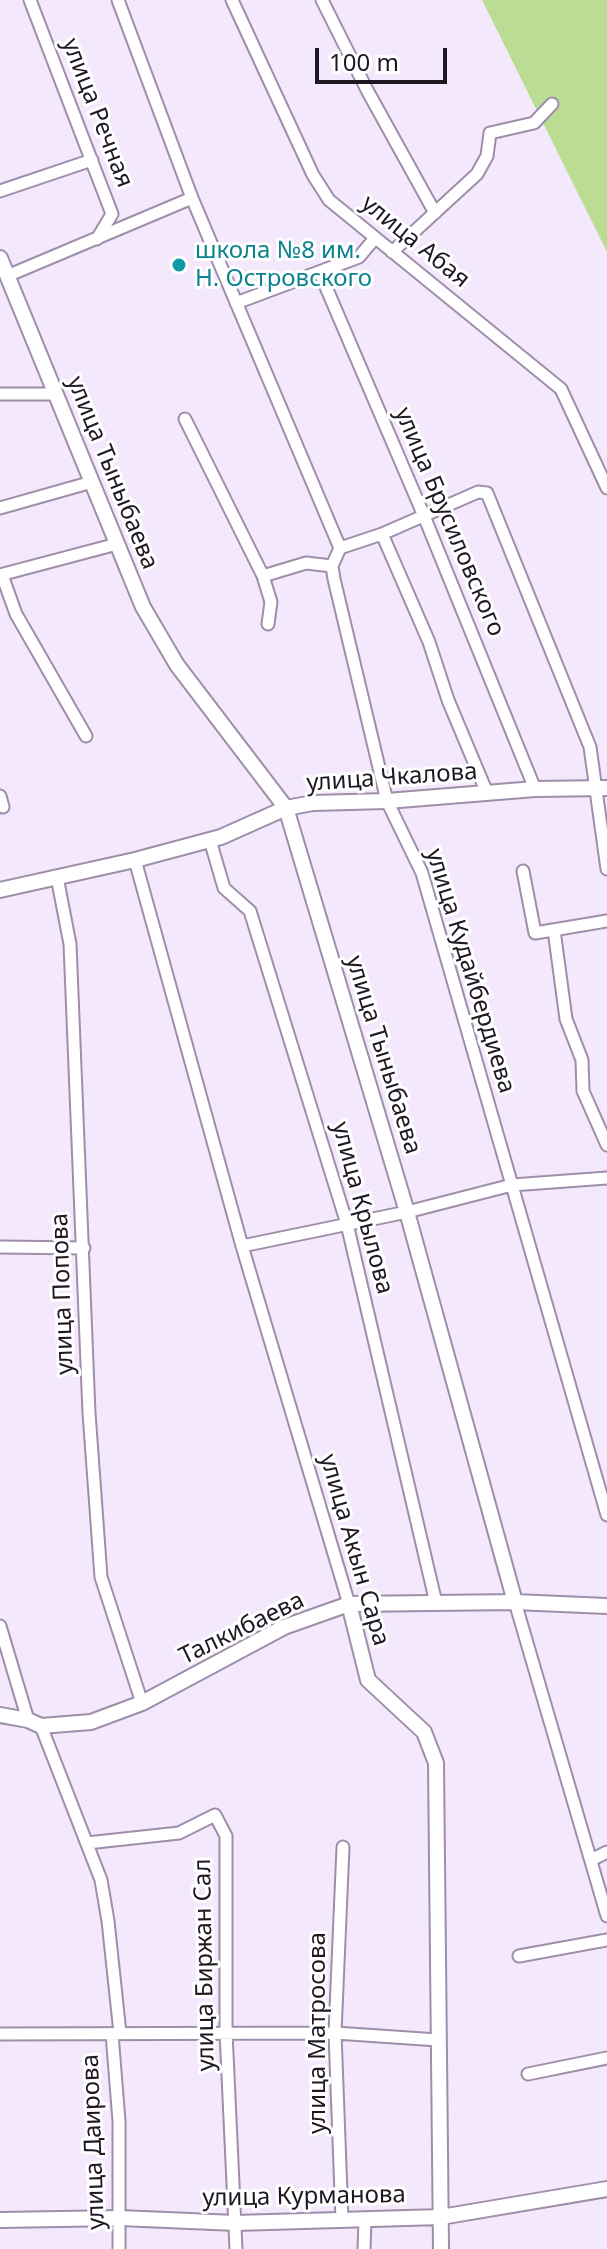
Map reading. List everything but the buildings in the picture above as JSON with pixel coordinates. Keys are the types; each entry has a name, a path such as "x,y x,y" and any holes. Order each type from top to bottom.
{"street":[{"name":"улица Речная","path":"30,0 112,214 97,239"},
{"path":"118,0 192,198 340,548 332,566 306,563 263,576"},
{"name":"улица Абая","path":"232,0 313,175 329,200 561,389 607,488"},
{"path":"322,0 367,90 435,213"},
{"path":"392,252 477,174 487,156 490,133 534,123 552,104"},
{"path":"0,191 92,160"},
{"path":"7,276 192,198"},
{"path":"236,303 359,257 375,238"},
{"name":"улица Тыныбаева","path":"0,258 143,607 177,665 286,808 407,1212 515,1602 607,1916"},
{"name":"улица Брусиловского","path":"320,273 424,516 535,789"},
{"path":"0,394 56,394"},
{"path":"185,419 263,576 271,602 268,624"},
{"path":"0,508 92,482"},
{"path":"340,548 382,534 478,492 487,493 590,747 602,788 607,869"},
{"path":"382,534 429,642 448,700 487,793"},
{"path":"86,736 16,614 1,575 117,544"},
{"name":"улица Кудайбердиева","path":"332,566 387,801 422,873 607,1515"},
{"name":"улица Чкалова","path":"0,890 210,840 286,808 313,803 387,801 535,789 602,788"},
{"name":"улица Крылова","path":"210,840 224,888 250,911 347,1224 436,1603"},
{"name":"улица Акын Сара","path":"135,860 242,1246 349,1604 368,1680 424,1732 436,1763 441,2249"},
{"path":"523,871 535,933 607,921"},
{"name":"улица Попова","path":"57,877 70,944 89,1413 101,1577 142,1703"},
{"path":"554,930 566,1019 582,1060 583,1091 607,1145"},
{"path":"242,1246 407,1212 512,1185 607,1178"},
{"path":"0,1247 84,1248"},
{"name":"Талкибаева","path":"0,1715 34,1723 91,1722 142,1703 284,1627 349,1604 515,1602 607,1606"},
{"name":"улица Даирова","path":"0,1626 34,1723 101,1880 108,1921 116,2033 119,2249"},
{"name":"улица Биржан Сал","path":"87,1843 179,1833 215,1815 226,1836 226,2032 236,2249"},
{"name":"улица Матросова","path":"342,2220 335,2033 343,1847"},
{"path":"591,1860 607,1852"},
{"path":"519,1956 607,1940"},
{"path":"0,2034 335,2033 438,2040"},
{"path":"528,2074 607,2058"},
{"name":"улица Курманова","path":"0,2220 120,2218 236,2223 441,2217 607,2189"},
{"path":"364,2249 365,2220"}],"green space":[{"path":"482,0 607,0 607,252"}],"place":[{"name":"школа №8 им. Н. Островского","path":"179,265"}]}
